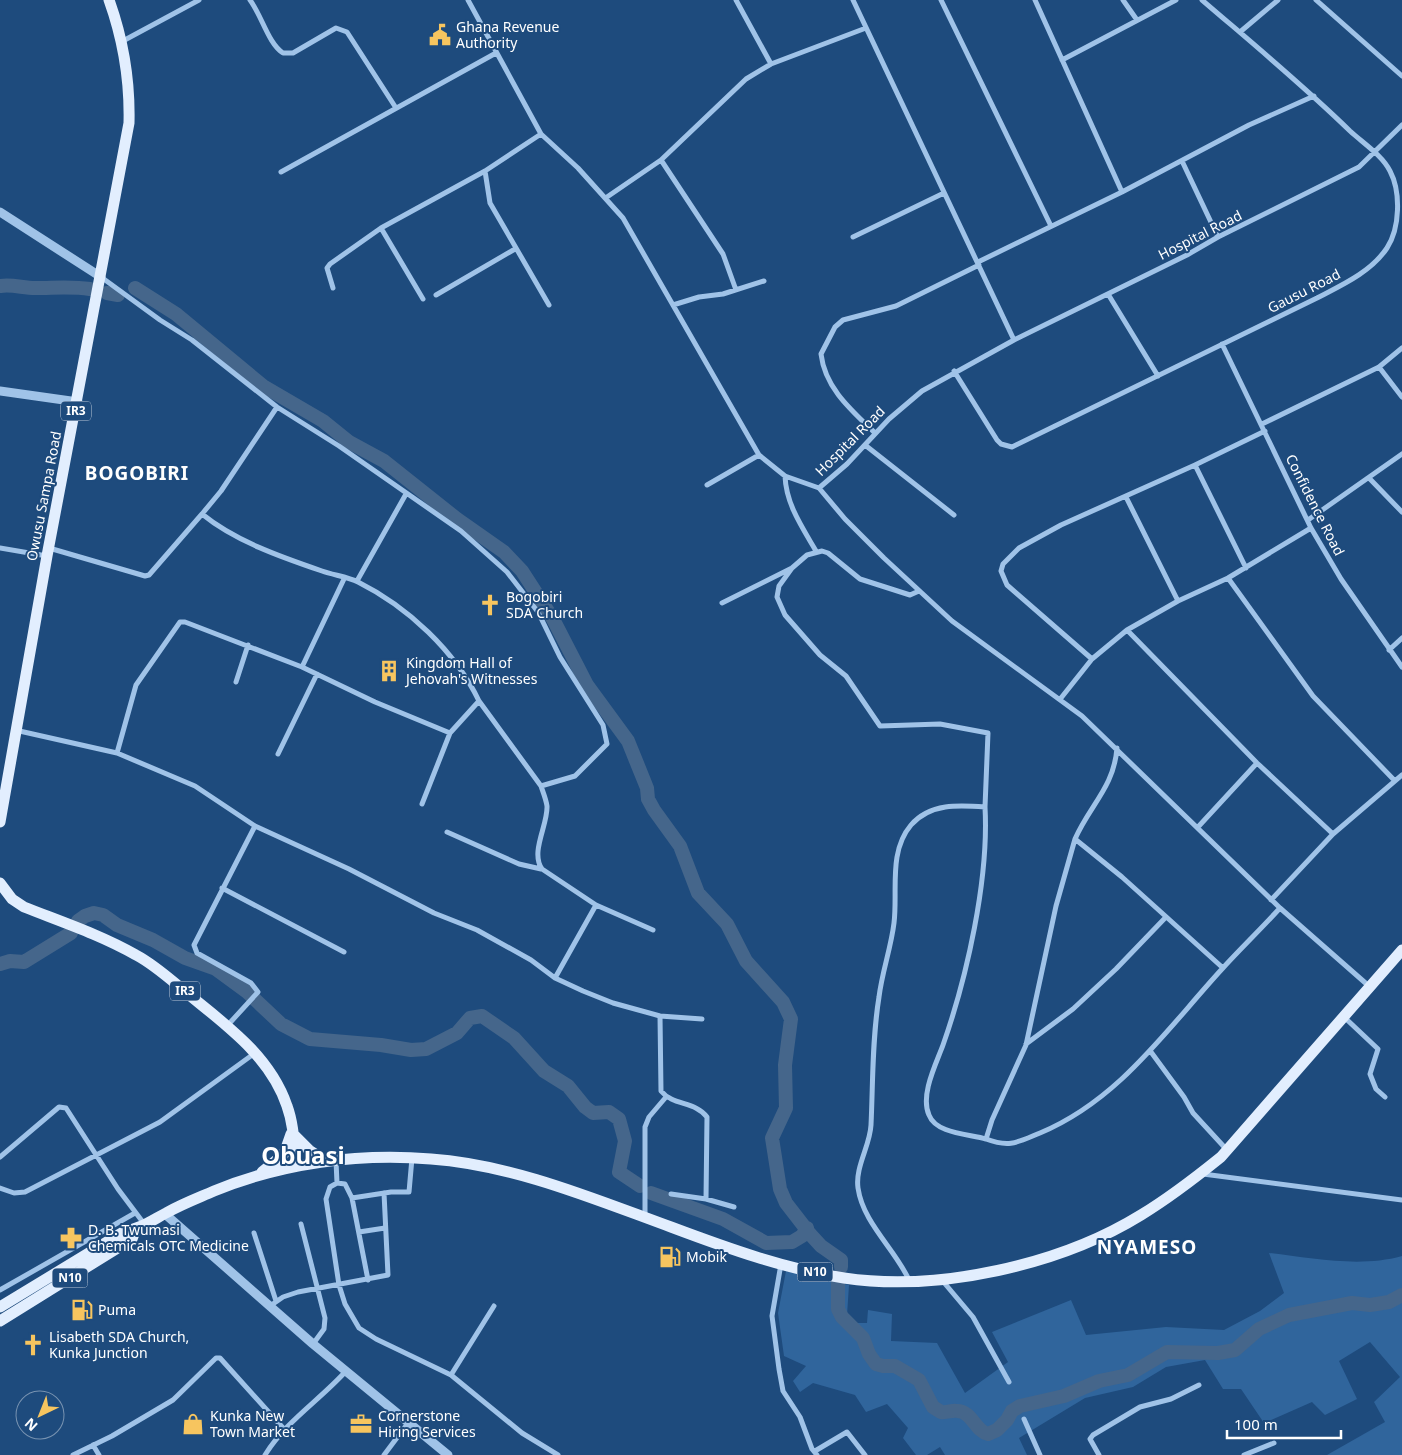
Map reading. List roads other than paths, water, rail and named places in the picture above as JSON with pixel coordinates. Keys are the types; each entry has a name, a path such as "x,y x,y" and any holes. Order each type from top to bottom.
{"main road":[{"name":"Owusu Sampa Road","path":"0,822 48,552 78,402 129,123 129,100 121,42 109,0"},
{"name":"IR3","path":"0,884 12,899 24,907 110,941 137,956 227,1026 255,1052 278,1085 287,1105 294,1131 296,1166"},
{"name":"N10","path":"0,1307 125,1231 140,1228 164,1214 215,1191 257,1175 296,1166 331,1161 412,1158 456,1162 515,1174 781,1264 852,1279 941,1279 1038,1260 1090,1242 1139,1217 1200,1173 1227,1150 1401,952"},
{"path":"257,1175 284,1154 294,1131 309,1150 331,1161"},
{"name":"N10","path":"0,1321 132,1239 140,1228"}],"street":[{"path":"121,42 199,0"},
{"path":"250,0 266,25 272,42 283,53 292,53 336,28 347,32 396,108"},
{"name":"Hospital Road","path":"468,0 541,134 607,198 623,218 759,455 784,476 818,488 922,391 954,371 1359,167 1402,125"},
{"path":"736,0 772,64"},
{"path":"853,0 1014,340"},
{"path":"941,0 1051,226"},
{"path":"1034,0 1122,192"},
{"path":"1124,0 1137,20"},
{"path":"1062,60 1176,0"},
{"name":"Gausu Road","path":"954,371 997,440 1012,447 1355,278 1376,262 1387,248 1394,233 1396,191 1389,169 1314,96 1202,0"},
{"path":"1240,32 1278,0"},
{"path":"1316,0 1402,76"},
{"path":"607,198 661,160 746,79 772,64 866,28"},
{"path":"282,172 496,53"},
{"path":"875,433 851,409 827,379 821,354 836,327 843,320 896,306 1051,226 1182,162 1249,125 1314,96"},
{"path":"333,288 327,268 330,264 381,228 485,171 541,134"},
{"path":"661,160 723,254 736,290"},
{"path":"1182,162 1218,237"},
{"path":"485,171 490,203 549,306"},
{"path":"853,237 944,193"},
{"path":"0,212 101,277 160,320 192,340 277,407 339,446 461,531 507,572 538,612 560,657 603,725 608,738 605,748 575,776 541,786"},
{"path":"381,228 424,299"},
{"path":"436,295 515,248"},
{"path":"673,305 699,297 723,294 764,281"},
{"path":"1108,294 1158,376"},
{"name":"Confidence Road","path":"1222,344 1311,528 1341,579 1402,666"},
{"path":"1262,424 1379,367 1402,348"},
{"path":"1379,367 1402,397"},
{"path":"0,391 78,402"},
{"path":"0,548 48,552 145,576 172,550 221,491 277,407"},
{"path":"1092,659 1012,590 1001,571 1003,564 1013,552 1037,537 1265,431"},
{"path":"865,445 954,515"},
{"path":"1308,520 1402,454"},
{"path":"707,485 759,455"},
{"path":"1195,465 1246,568"},
{"path":"784,476 787,495 792,508 816,551"},
{"path":"1369,478 1402,512"},
{"path":"818,488 845,518 952,621 1061,698 1117,748 1280,908 1370,987"},
{"path":"357,581 406,494"},
{"path":"1126,497 1178,601"},
{"path":"202,514 232,534 303,564 344,579 357,581 408,614 432,636 457,665 479,701 541,786 547,807 538,864 542,869 596,905 653,930"},
{"path":"1061,698 1092,659 1127,630 1178,601 1228,578 1311,528"},
{"path":"920,591 910,595 860,579 828,553 816,551 806,555 792,568 779,586 777,597 779,606 791,623 808,642 852,683 880,726 940,724 965,727 988,734 985,806 986,846 978,905 958,1005 932,1075 927,1106 928,1115 934,1124 1005,1145 1015,1144 1074,1116 1103,1096 1151,1052 1223,968 1280,908"},
{"path":"722,603 766,579 792,568"},
{"path":"1228,578 1313,696 1395,782"},
{"path":"302,666 344,579"},
{"path":"117,754 136,685 180,622 185,622 302,666 375,702 450,733"},
{"path":"1127,630 1257,762 1333,834"},
{"path":"1389,650 1402,638"},
{"path":"236,682 248,645"},
{"path":"278,754 317,674"},
{"path":"422,804 450,733 479,701"},
{"path":"16,730 117,754 195,786 255,826 340,865 434,913 477,930 532,960 555,978 613,1003 660,1016 702,1019"},
{"path":"986,1139 992,1120 1026,1044 1056,906 1075,839 1081,825 1110,781 1116,766 1117,748"},
{"path":"1198,827 1257,762"},
{"path":"1272,900 1333,834 1402,775"},
{"path":"909,1280 869,1216 857,1186 871,1126 874,1038 879,997 894,922 897,860 903,837 912,824 925,814 946,807 985,806"},
{"path":"227,1026 258,992 251,983 219,967 196,952 194,945 255,826"},
{"path":"447,832 519,864 542,869"},
{"path":"1075,839 1223,968"},
{"path":"222,888 344,952"},
{"path":"555,978 572,952 596,905"},
{"path":"1026,1044 1072,1010 1116,969 1166,917"},
{"path":"660,1016 659,1078 661,1091 666,1097 703,1111 707,1117 706,1199"},
{"path":"1344,1018 1378,1049 1370,1074 1376,1089 1385,1097"},
{"path":"0,1188 14,1193 25,1192 97,1156 160,1122 255,1052"},
{"path":"1151,1052 1184,1097 1193,1113 1227,1150"},
{"path":"645,1217 645,1127 649,1117 666,1097"},
{"path":"0,1158 20,1138 62,1107 66,1108 135,1212 140,1228"},
{"path":"352,1198 384,1193 408,1192 412,1158"},
{"path":"331,1161 337,1183"},
{"path":"1200,1173 1402,1200"},
{"path":"368,1280 352,1198 345,1184 337,1183 330,1187 326,1199 339,1285 345,1304 359,1328 376,1339 450,1375 522,1433 558,1455"},
{"path":"273,1304 298,1292 388,1275 384,1193"},
{"path":"672,1194 706,1199 734,1207"},
{"path":"0,1290 135,1212"},
{"path":"164,1214 273,1304 313,1344 448,1455"},
{"path":"301,1224 319,1288 326,1324 313,1344"},
{"path":"359,1232 385,1228"},
{"path":"254,1233 273,1304"},
{"path":"781,1264 772,1316 783,1391 800,1416 812,1449 816,1453 846,1432 865,1455"},
{"path":"941,1279 973,1317 1008,1382"},
{"path":"450,1375 494,1306"},
{"path":"73,1455 172,1400 216,1358 220,1358 284,1429"},
{"path":"265,1455 284,1429 321,1398 346,1371"},
{"path":"1099,1455 1090,1439 1093,1434 1140,1407 1171,1399 1199,1385"},
{"path":"1024,1419 1040,1455"},
{"path":"384,1455 408,1423"},
{"path":"1244,1455 1274,1443"},
{"path":"94,1445 99,1455"}],"waterway":[{"path":"0,286 90,289"},
{"path":"135,288 176,314 263,386 323,421 349,442 384,461 457,519 504,552 522,571 553,619 587,685 628,741 647,788 648,799 680,846 698,893 727,924 746,961 783,1002 791,1019 785,1065 786,1108 772,1138 780,1189 786,1203 810,1234 821,1246 841,1260 841,1267"},
{"path":"107,293 118,295"},
{"path":"78,921 94,913 103,915 117,925 153,940 185,958 216,969 246,991 281,1024 310,1039 381,1045 411,1050 426,1049 457,1033 470,1018 482,1016 514,1038 544,1071 568,1086 585,1107 593,1113 609,1112 619,1119 625,1141 619,1172 640,1186"},
{"path":"0,964 10,961 24,962 71,933"},
{"path":"651,1193 723,1219 766,1243 792,1242 802,1236 807,1228"},
{"path":"838,1283 838,1309 842,1317 863,1338 869,1354 876,1364 895,1366 919,1380 933,1407 941,1412 962,1412 988,1434 997,1430 1007,1420 1012,1411 1020,1406 1064,1396 1099,1381 1128,1375 1167,1352 1218,1353 1235,1350 1259,1329 1289,1315 1352,1303 1370,1305 1389,1302 1402,1295"}],"place":[{"name":"Ghana Revenue Authority","path":"440,35"},
{"name":"Bogobiri SDA Church","path":"490,605"},
{"name":"Kingdom Hall of Jehovah's Witnesses","path":"389,671"},
{"name":"D. B. Twumasi Chemicals OTC Medicine","path":"71,1238"},
{"name":"Mobik","path":"670,1257"},
{"name":"Puma","path":"82,1310"},
{"name":"Lisabeth SDA Church, Kunka Junction","path":"33,1345"},
{"name":"Kunka New Town Market","path":"193,1424"},
{"name":"Cornerstone Hiring Services","path":"361,1424"}],"district":[{"name":"BOGOBIRI","path":"137,473"},
{"name":"Obuasi","path":"303,1156"},
{"name":"NYAMESO","path":"1147,1247"}]}
